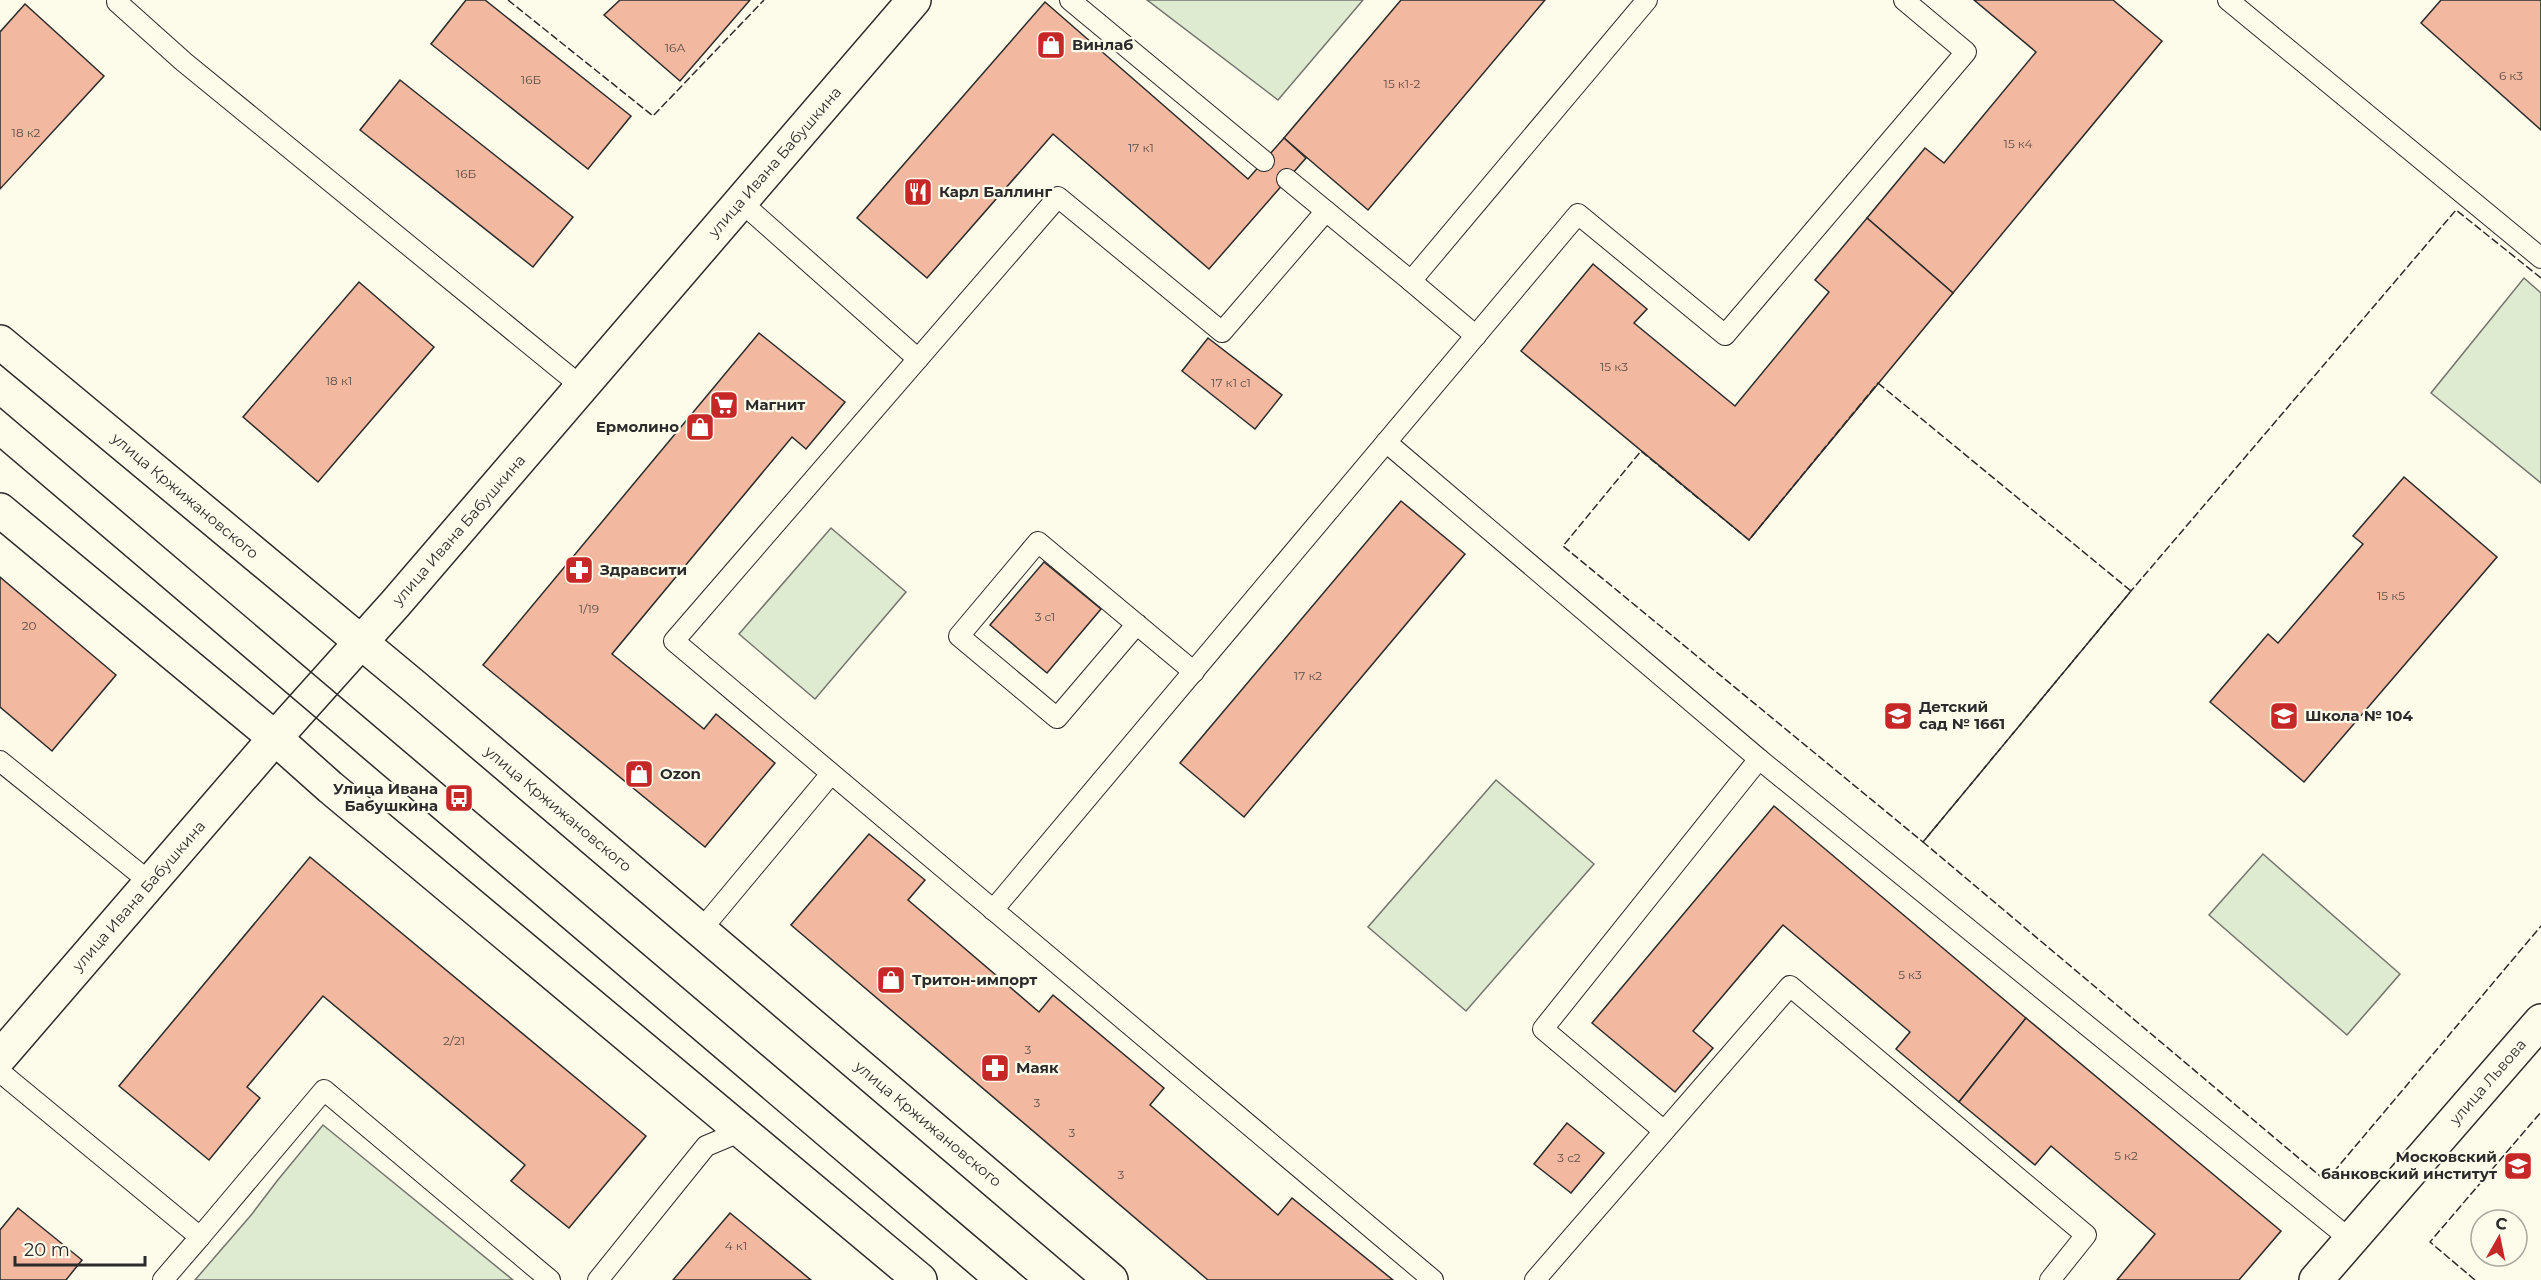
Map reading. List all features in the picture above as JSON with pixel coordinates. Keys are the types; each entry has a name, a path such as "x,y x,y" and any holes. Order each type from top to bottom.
{"street":[{"name":"улица Ивана Бабушкина","path":"0,1058 275,738 362,643 914,0"},
{"name":"улица Кржижановского","path":"0,342 362,643 1111,1280"},
{"path":"0,510 920,1280"},
{"name":"улица Львова","path":"2316,1280 2541,1021"}],"lane":[{"path":"1070,0 1264,161"},
{"path":"1411,281 1647,0"},
{"path":"993,910 1578,214 1725,335 1966,52 1904,0"},
{"path":"2228,0 2541,258"},
{"path":"117,1 184,62 582,387"},
{"path":"1287,179 1476,336"},
{"path":"1326,211 1222,332 1058,197 674,641 1433,1280"},
{"path":"741,202 918,359"},
{"path":"1386,442 1759,759 2351,1240"},
{"path":"1137,624 1057,718 959,636 1038,542 1137,624 1194,672"},
{"path":"1664,1131 1543,1029 1759,759"},
{"path":"0,761 151,884"},
{"path":"700,930 831,774"},
{"path":"1534,1280 1790,986 2086,1235 2049,1280"},
{"path":"0,1072 200,1237"},
{"path":"163,1280 324,1090 550,1280"},
{"path":"598,1280 706,1146 742,1131"}],"green space":[{"path":"1147,0 1363,0 1278,100"},
{"path":"2524,278 2541,293 2541,483 2431,393"},
{"path":"831,528 906,592 815,699 739,634"},
{"path":"1496,780 1594,864 1466,1011 1368,927"},
{"path":"2263,854 2400,974 2347,1035 2209,915"},
{"path":"323,1125 513,1280 195,1280 252,1214"}],"building":[{"path":"466,0 485,0 631,116 588,169 431,44"},
{"path":"620,0 750,0 680,81 604,15"},
{"path":"1401,0 1545,0 1368,210 1284,138"},
{"path":"1974,0 2113,0 2162,41 1953,293 1867,218 1925,148 1944,163 2036,52"},
{"path":"2441,0 2541,0 2541,130 2421,23"},
{"path":"1045,2 1248,179 1284,138 1306,158 1209,269 1053,134 927,278 857,218"},
{"path":"25,4 104,76 0,189 0,32"},
{"path":"400,80 573,217 533,267 360,130"},
{"path":"1867,218 1953,293 1749,540 1521,351 1593,264 1647,309 1634,323 1735,406 1829,292 1815,280"},
{"path":"359,282 434,347 318,482 243,417"},
{"path":"759,333 845,402 806,449 792,437 612,654 704,729 716,714 775,763 705,847 483,665"},
{"path":"1208,338 1282,395 1255,429 1182,371"},
{"path":"2404,477 2497,557 2304,782 2210,702 2268,634 2278,643 2363,544 2353,536"},
{"path":"1401,501 1465,554 1244,817 1180,763"},
{"path":"1044,562 1101,609 1047,673 990,625"},
{"path":"0,577 116,675 52,751 0,707"},
{"path":"1774,806 2026,1018 1959,1102 1896,1049 1910,1032 1783,925 1693,1031 1713,1048 1675,1092 1592,1023"},
{"path":"869,834 925,880 908,900 1039,1012 1053,995 1164,1088 1150,1105 1278,1215 1292,1198 1393,1280 1208,1280 791,925"},
{"path":"310,857 646,1136 569,1228 511,1181 525,1165 323,996 247,1087 260,1098 209,1160 119,1086"},
{"path":"2026,1018 2281,1231 2239,1280 2117,1280 2155,1234 2051,1146 2035,1165 1959,1102"},
{"path":"1567,1123 1604,1153 1571,1193 1534,1164"},
{"path":"18,1208 82,1260 66,1280 0,1280 0,1230"},
{"path":"730,1213 811,1280 673,1280"}],"tram line":[{"path":"0,408 1027,1280"},
{"path":"0,449 977,1280"}],"fence":[{"path":"508,0 653,116 764,0"},
{"path":"2541,278 2456,210 2131,591 1923,842 2326,1181 2541,926"},
{"path":"1878,383 2131,591 1923,842 1563,546 1641,451 1749,540 1878,383"},
{"path":"2475,1280 2430,1242 2541,1112"}],"place":[{"name":"Винлаб","path":"1051,45"},
{"name":"Карл Баллинг","path":"918,192"},
{"name":"Магнит","path":"724,405"},
{"name":"Ермолино","path":"700,427"},
{"name":"Здравсити","path":"579,570"},
{"name":"Детский сад № 1661","path":"1898,716"},
{"name":"Школа № 104","path":"2284,716"},
{"name":"Ozon","path":"639,774"},
{"name":"Улица Ивана Бабушкина","path":"459,798"},
{"name":"Тритон-импорт","path":"891,980"},
{"name":"Маяк","path":"995,1068"},
{"name":"Московский банковский институт","path":"2518,1166"}]}
